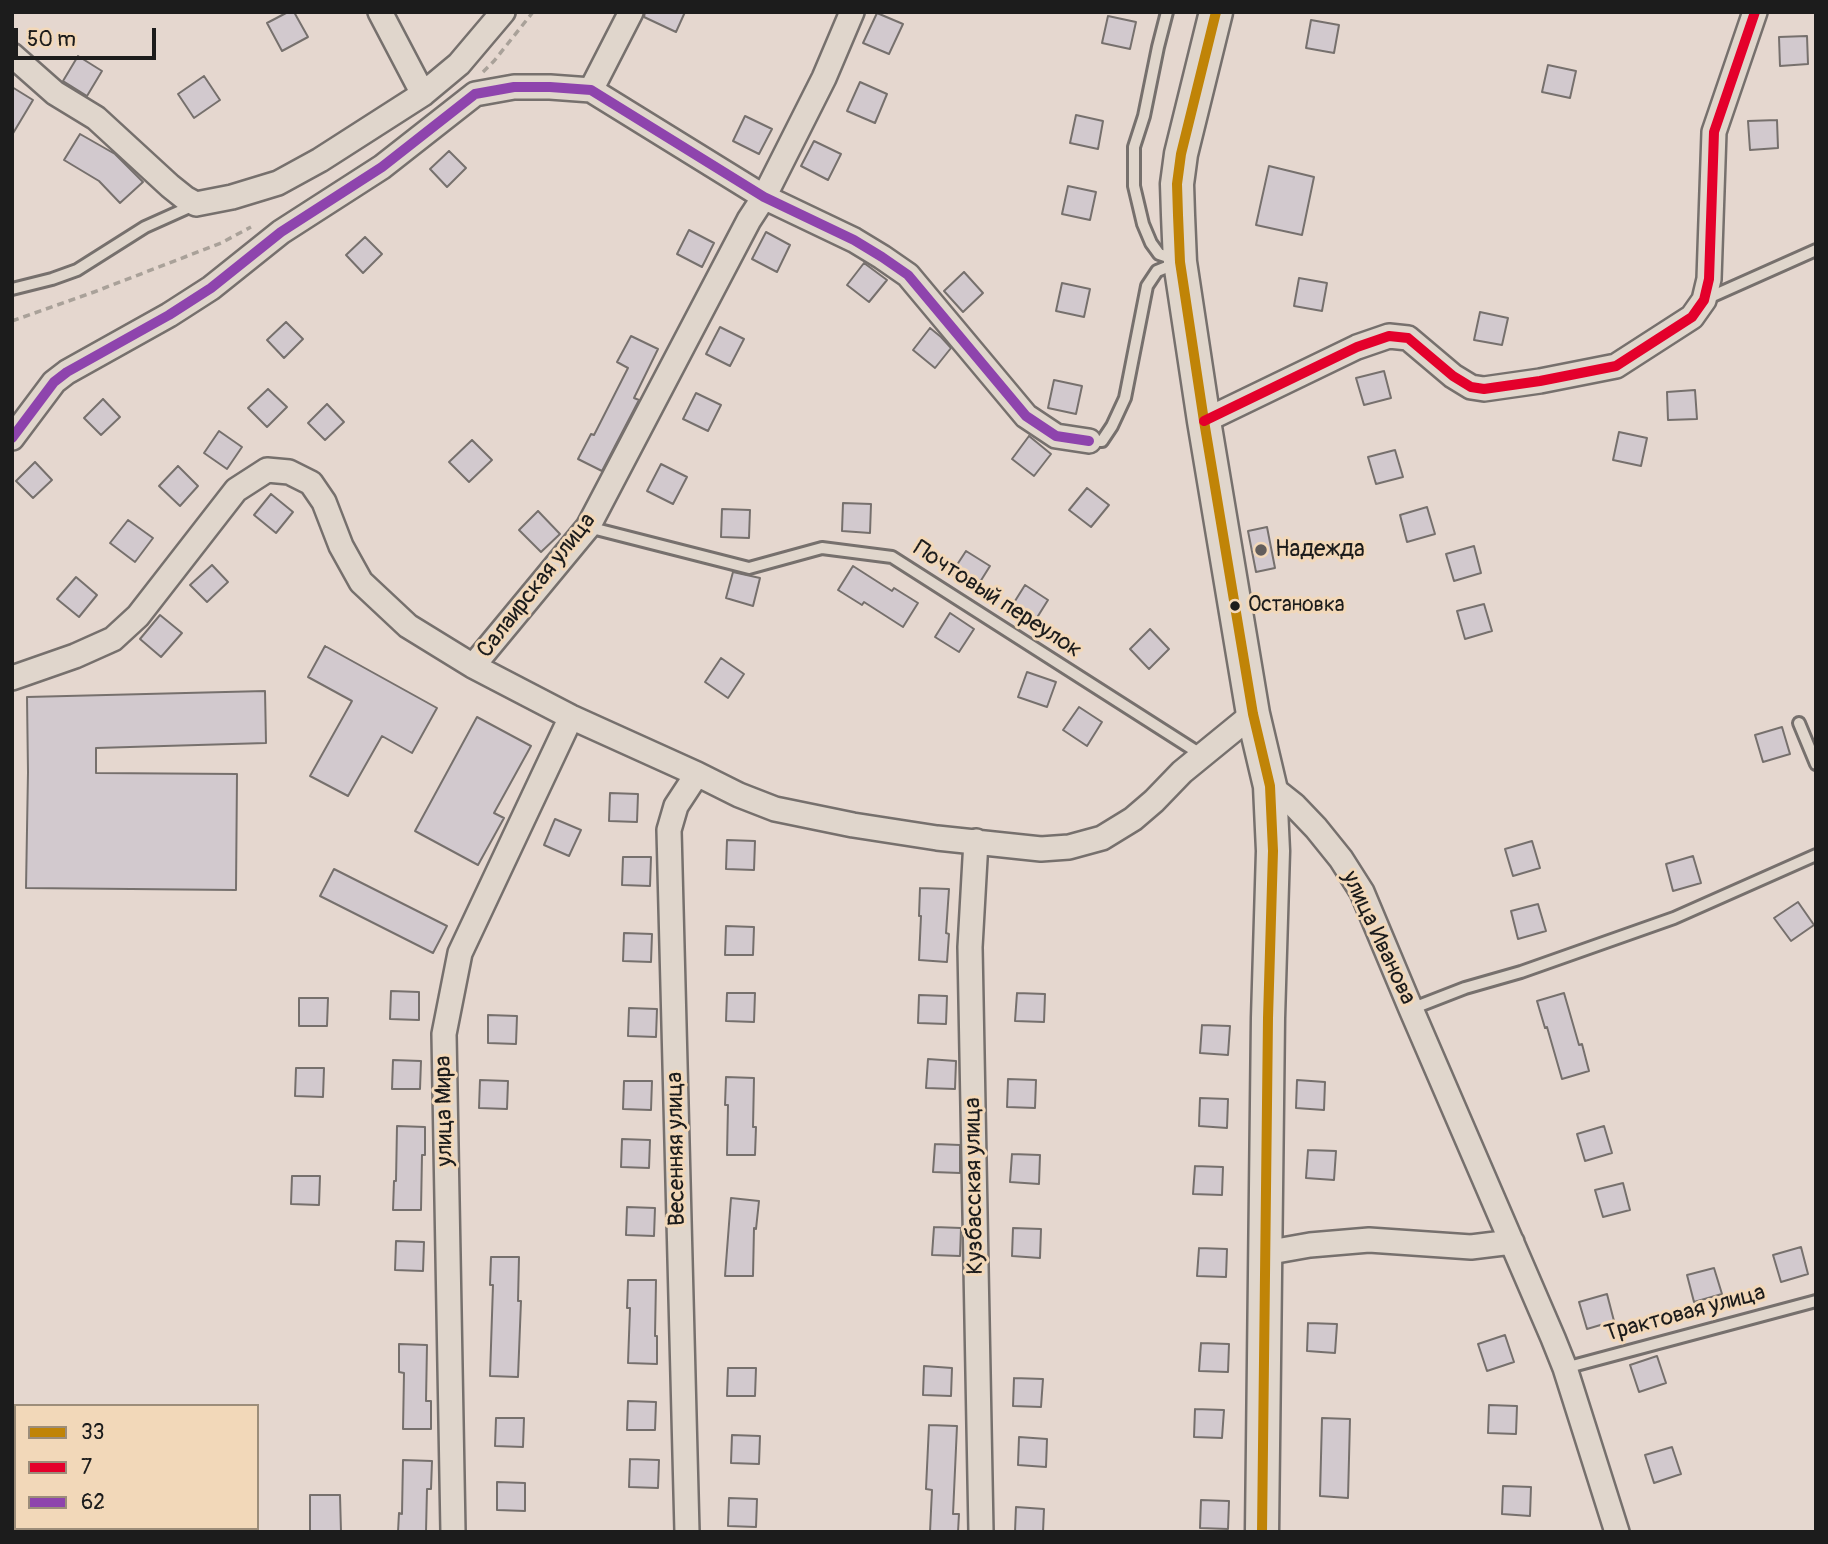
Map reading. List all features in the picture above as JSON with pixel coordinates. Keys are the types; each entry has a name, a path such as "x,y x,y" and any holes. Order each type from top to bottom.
{"street":[{"path":"380,12 423,94"},
{"path":"12,55 55,93 96,118 170,186 196,204 232,197 278,183 320,160 423,94 459,64 503,12"},
{"path":"591,90 631,12"},
{"name":"Салаирская улица","path":"12,678 75,656 113,639 138,616 236,490 267,470 289,472 311,483 324,502 341,546 361,582 408,626 473,666 588,527 749,220 764,197 824,78 852,12"},
{"path":"1216,12 1181,154 1177,184 1180,262 1204,421 1253,714 1270,786 1273,851 1268,1017 1262,1532"},
{"path":"1204,421 1357,347 1389,335 1408,338 1453,376 1471,387 1484,389 1616,366 1692,317 1704,300 1709,279 1714,132 1755,12"},
{"path":"12,438 54,382 67,372 169,315 211,288 281,232 382,167 475,94 514,87 550,87 591,90 764,197 854,240 908,275 1026,416 1056,436 1089,441"},
{"path":"473,666 571,717 775,809 937,838 1041,849 1069,847 1101,838 1133,819 1154,802 1182,772 1253,714"},
{"name":"улица Мира","path":"453,1532 444,1034 460,953 571,717"},
{"name":"Весенняя улица","path":"687,1532 669,830 676,806 697,774"},
{"name":"улица Иванова","path":"1270,786 1294,805 1316,828 1363,892 1565,1368 1617,1532"},
{"name":"Кузбасская улица","path":"976,841 970,947 981,1532"},
{"path":"1265,1253 1310,1245 1369,1240 1471,1247 1512,1242"}],"lane":[{"path":"1167,12 1144,116 1134,147 1134,186 1143,224 1151,243 1159,254 1180,262"},
{"path":"12,289 77,270 145,227 196,204"},
{"path":"1704,300 1816,250"},
{"path":"1089,441 1102,441 1125,398 1147,286 1157,271 1180,262"},
{"name":"Почтовый переулок","path":"588,527 749,569 822,548 892,557 1202,755"},
{"path":"1799,723 1816,764"},
{"path":"1411,1009 1465,988 1521,972 1674,918 1816,855"},
{"name":"Трактовая улица","path":"1565,1368 1816,1301"}],"building":[{"path":"288,12 294,12 308,37 282,51 267,23"},
{"path":"645,12 685,12 676,32 644,17"},
{"path":"877,13 903,24 889,54 863,43"},
{"path":"1108,16 1136,22 1130,49 1102,43"},
{"path":"1311,20 1339,25 1334,53 1306,48"},
{"path":"1807,36 1808,64 1780,66 1779,37"},
{"path":"78,56 102,71 87,96 63,81"},
{"path":"1548,65 1576,71 1570,98 1542,92"},
{"path":"204,76 220,100 194,118 178,94"},
{"path":"860,82 887,94 875,123 847,111"},
{"path":"12,87 33,100 12,135"},
{"path":"1076,115 1103,121 1098,149 1070,143"},
{"path":"745,116 772,129 759,154 733,141"},
{"path":"1777,120 1778,148 1750,150 1748,121"},
{"path":"80,134 115,154 143,182 120,203 99,181 64,160"},
{"path":"814,141 841,154 828,180 801,166"},
{"path":"449,151 466,168 447,187 430,169"},
{"path":"1269,166 1314,177 1302,235 1256,225"},
{"path":"1068,186 1096,192 1090,220 1062,214"},
{"path":"689,230 714,243 702,267 677,254"},
{"path":"766,232 790,245 777,272 752,259"},
{"path":"365,237 382,254 363,273 346,255"},
{"path":"864,263 887,280 869,302 847,285"},
{"path":"964,272 983,293 963,312 944,291"},
{"path":"1299,278 1327,283 1322,311 1294,306"},
{"path":"1062,283 1090,289 1084,317 1056,311"},
{"path":"1480,312 1508,318 1502,345 1474,340"},
{"path":"286,322 303,339 284,358 267,340"},
{"path":"720,327 744,339 730,366 706,354"},
{"path":"930,328 951,348 935,368 913,350"},
{"path":"631,336 658,349 634,398 639,400 602,471 578,459 591,434 594,435 628,368 617,362"},
{"path":"1384,371 1391,398 1364,405 1356,378"},
{"path":"1054,380 1082,386 1076,414 1048,408"},
{"path":"268,389 287,407 267,427 248,408"},
{"path":"1695,390 1697,419 1668,420 1667,392"},
{"path":"696,393 721,405 708,431 683,419"},
{"path":"103,399 120,417 101,435 84,418"},
{"path":"327,404 344,422 325,440 308,423"},
{"path":"219,431 242,447 227,469 204,453"},
{"path":"1619,432 1647,438 1641,466 1613,460"},
{"path":"1029,436 1051,454 1034,476 1012,459"},
{"path":"472,440 492,460 469,482 449,462"},
{"path":"1395,450 1403,477 1376,484 1368,457"},
{"path":"35,462 52,480 33,498 16,481"},
{"path":"661,464 687,477 673,504 647,491"},
{"path":"178,466 198,486 180,506 159,486"},
{"path":"1087,488 1109,505 1091,527 1069,510"},
{"path":"271,494 293,512 276,533 254,515"},
{"path":"843,503 871,504 870,533 842,531"},
{"path":"1427,507 1435,534 1407,542 1400,515"},
{"path":"722,509 750,510 749,538 721,537"},
{"path":"538,511 560,534 541,552 519,530"},
{"path":"128,520 153,538 135,562 110,543"},
{"name":"Надежда","path":"1267,527 1275,568 1256,572 1248,531"},
{"path":"1474,546 1481,573 1454,581 1446,554"},
{"path":"966,551 990,566 975,590 951,574"},
{"path":"212,565 228,582 207,602 190,585"},
{"path":"853,566 892,591 894,588 918,603 903,627 864,602 862,605 838,590"},
{"path":"733,572 760,578 753,606 726,598"},
{"path":"76,577 97,595 79,617 57,599"},
{"path":"1025,585 1048,600 1033,624 1010,609"},
{"path":"1484,604 1492,631 1465,639 1457,611"},
{"path":"950,613 974,629 959,652 935,637"},
{"path":"160,615 182,633 161,657 140,639"},
{"path":"1150,629 1169,649 1149,669 1130,649"},
{"path":"325,646 437,708 412,753 382,736 348,796 310,776 352,701 308,677"},
{"path":"721,658 744,674 728,698 705,682"},
{"path":"1027,672 1056,682 1047,707 1018,697"},
{"path":"265,691 266,743 96,748 96,773 237,774 236,890 26,888 27,697"},
{"path":"1079,707 1102,722 1087,746 1063,730"},
{"path":"477,717 531,746 494,813 504,818 478,865 415,831"},
{"path":"1782,727 1790,754 1763,762 1755,735"},
{"path":"610,793 638,794 637,822 609,821"},
{"path":"555,819 581,830 569,856 544,845"},
{"path":"727,840 755,841 754,870 726,869"},
{"path":"1532,841 1540,868 1513,876 1505,849"},
{"path":"1693,856 1701,883 1673,891 1666,864"},
{"path":"623,857 651,857 650,886 622,885"},
{"path":"334,869 447,926 433,953 320,896"},
{"path":"920,888 949,889 947,962 919,960"},
{"path":"1798,902 1814,925 1791,941 1774,918"},
{"path":"1538,904 1546,931 1518,939 1511,911"},
{"path":"726,926 754,927 753,955 725,955"},
{"path":"624,933 652,934 651,962 623,961"},
{"path":"391,991 419,992 419,1020 390,1019"},
{"path":"727,993 755,993 754,1022 726,1021"},
{"path":"1017,993 1045,994 1044,1022 1015,1021"},
{"path":"1564,993 1589,1071 1562,1079 1537,1001"},
{"path":"919,995 947,996 946,1024 918,1023"},
{"path":"299,998 328,998 327,1026 299,1026"},
{"path":"629,1008 657,1009 656,1037 628,1036"},
{"path":"488,1015 517,1016 516,1044 488,1043"},
{"path":"1202,1025 1230,1026 1228,1055 1200,1053"},
{"path":"928,1059 956,1061 955,1089 926,1088"},
{"path":"393,1060 421,1061 420,1089 392,1089"},
{"path":"296,1068 324,1068 323,1097 295,1096"},
{"path":"726,1077 754,1078 755,1155 727,1155"},
{"path":"1008,1079 1036,1080 1035,1108 1007,1107"},
{"path":"480,1080 508,1081 507,1109 479,1108"},
{"path":"1297,1080 1325,1082 1324,1110 1296,1108"},
{"path":"624,1081 652,1081 651,1110 623,1109"},
{"path":"1200,1098 1228,1099 1227,1128 1199,1126"},
{"path":"397,1126 425,1127 421,1210 393,1210"},
{"path":"1604,1126 1612,1153 1585,1161 1577,1134"},
{"path":"622,1139 650,1140 649,1168 621,1167"},
{"path":"935,1144 960,1145 960,1173 933,1172"},
{"path":"1308,1150 1336,1151 1334,1180 1306,1178"},
{"path":"1012,1154 1040,1155 1039,1184 1010,1182"},
{"path":"1195,1166 1223,1167 1222,1195 1193,1194"},
{"path":"292,1176 320,1176 319,1205 291,1204"},
{"path":"1623,1183 1630,1210 1603,1217 1595,1190"},
{"path":"731,1198 759,1201 756,1229 754,1228 753,1276 725,1276"},
{"path":"627,1207 655,1208 654,1236 626,1235"},
{"path":"934,1227 961,1228 960,1256 932,1255"},
{"path":"1013,1228 1041,1229 1040,1258 1012,1256"},
{"path":"396,1241 424,1242 423,1271 395,1270"},
{"path":"1801,1247 1808,1274 1781,1282 1773,1255"},
{"path":"1199,1248 1227,1249 1226,1277 1197,1276"},
{"path":"491,1257 519,1257 518,1301 521,1301 518,1377 490,1376 493,1285 490,1285"},
{"path":"1714,1268 1722,1294 1694,1302 1687,1275"},
{"path":"628,1280 656,1280 657,1364 628,1363"},
{"path":"1607,1294 1614,1321 1587,1329 1579,1302"},
{"path":"1308,1323 1337,1324 1335,1353 1307,1351"},
{"path":"1505,1335 1514,1362 1487,1371 1478,1344"},
{"path":"1201,1343 1229,1344 1228,1372 1199,1371"},
{"path":"399,1344 427,1345 426,1401 431,1401 431,1429 403,1429 404,1373 399,1372"},
{"path":"1657,1356 1666,1383 1639,1392 1630,1365"},
{"path":"924,1366 952,1368 951,1396 923,1395"},
{"path":"728,1368 756,1368 755,1396 727,1396"},
{"path":"1014,1378 1043,1379 1041,1407 1013,1406"},
{"path":"628,1401 656,1402 655,1430 627,1430"},
{"path":"1489,1405 1517,1406 1516,1434 1488,1433"},
{"path":"1195,1409 1224,1410 1222,1438 1194,1437"},
{"path":"496,1418 524,1418 523,1447 495,1446"},
{"path":"1322,1418 1350,1419 1348,1498 1320,1496"},
{"path":"929,1425 957,1426 953,1514 959,1514 958,1532 930,1532 932,1490 926,1489"},
{"path":"732,1435 760,1436 759,1464 731,1463"},
{"path":"1019,1437 1047,1439 1046,1467 1018,1465"},
{"path":"1672,1447 1681,1474 1654,1483 1645,1455"},
{"path":"630,1459 659,1460 658,1488 629,1487"},
{"path":"403,1460 432,1461 431,1489 427,1489 426,1532 398,1532 399,1513 402,1514"},
{"path":"497,1482 525,1483 525,1511 497,1510"},
{"path":"1503,1486 1531,1487 1530,1516 1502,1514"},
{"path":"310,1495 340,1495 341,1532 310,1532"},
{"path":"729,1498 757,1499 756,1527 728,1526"},
{"path":"1201,1500 1229,1501 1228,1529 1200,1528"},
{"path":"1016,1507 1044,1509 1043,1532 1015,1532"}],"transit line":[{"name":"33","path":"1216,12 1181,154 1177,184 1180,262 1204,421 1253,714 1270,786 1273,851 1268,1018 1262,1532"},
{"name":"7","path":"1204,421 1357,347 1389,336 1408,338 1453,376 1471,387 1484,389 1616,366 1692,317 1704,300 1709,279 1714,132 1755,12"},
{"name":"62","path":"12,438 54,382 67,372 169,315 211,288 281,232 382,167 475,94 514,87 550,87 591,90 764,197 854,240 882,257 908,275 1026,416 1056,436 1089,441"}],"place":[{"name":"Надежда","path":"1261,550"},
{"name":"Остановка","path":"1235,606"}]}
